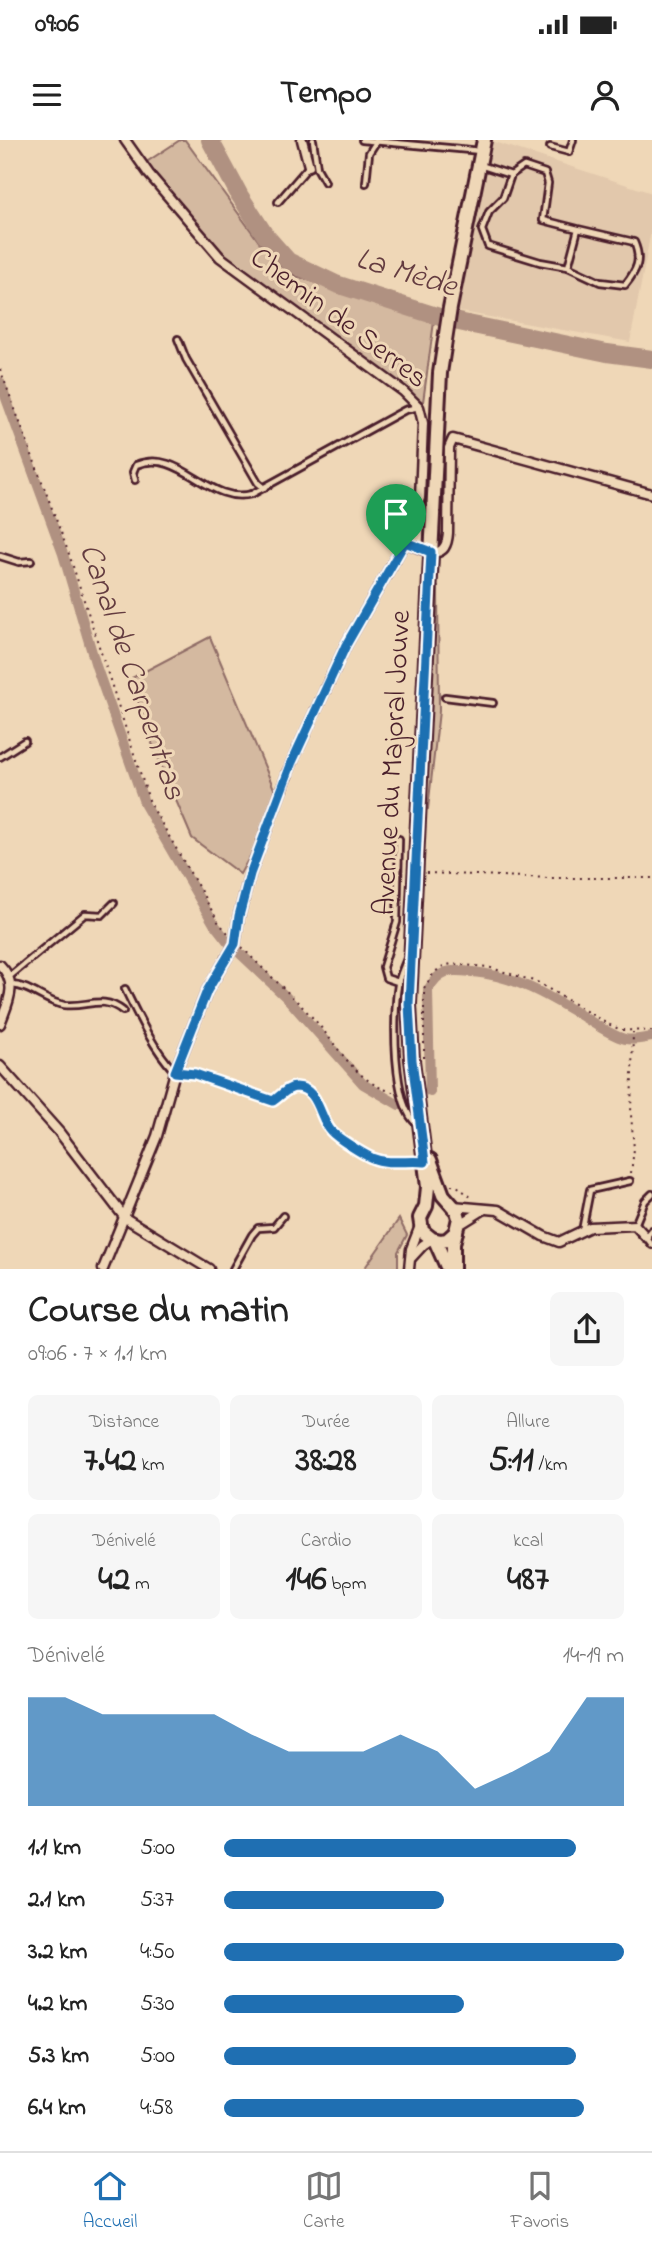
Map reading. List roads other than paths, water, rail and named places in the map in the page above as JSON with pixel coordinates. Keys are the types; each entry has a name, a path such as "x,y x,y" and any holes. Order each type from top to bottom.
{"main road":[{"name":"Avenue du Majoral Jouve","path":"450,1269 433,1240 420,1226 428,1187 410,1034 411,948 439,393 446,326 483,146"},
{"name":"Avenue du Majoral Jouve","path":"422,1134 439,1186 457,1211 457,1229 450,1269"},
{"path":"426,1206 433,1202 450,1204"},
{"path":"433,1240 447,1240 457,1229"}],"street":[{"name":"Chemin de Serres","path":"103,1269 157,1136 175,1072 207,991 235,943 250,874 292,762 346,645 405,542 420,498 424,431 419,407 403,391 220,257 149,174 125,140"},
{"path":"302,140 309,166"},
{"path":"405,542 431,552 442,551 448,540 449,448 453,439 652,494"},
{"path":"0,965 10,981 11,997 0,1024"},
{"path":"0,1066 66,1140 125,1219 209,1269"},
{"path":"450,1204 498,1210 559,1242 590,1227 635,1225 649,1234"},
{"path":"457,1229 474,1213 485,1209"},
{"path":"409,1265 420,1226"},
{"path":"409,1265 423,1245 433,1240"}],"lane":[{"path":"313,140 317,168 325,182"},
{"path":"362,140 483,146"},
{"path":"550,147 569,152 573,140"},
{"path":"366,183 369,153 376,142"},
{"path":"479,165 511,174"},
{"path":"278,202 309,166"},
{"path":"524,166 545,173 548,183 543,220 634,242 639,253 638,267 625,285 600,282 568,267 540,262 488,246 482,230 489,212 503,198 511,174 524,166"},
{"path":"568,267 578,229"},
{"path":"178,340 186,359 258,483 264,488"},
{"path":"135,480 133,472 136,465 149,460 169,464 227,496 240,498 264,488 405,410 419,407"},
{"path":"0,556 19,562 31,561"},
{"path":"445,697 493,703"},
{"path":"0,757 25,741"},
{"path":"398,982 386,978 383,967 397,922 399,839"},
{"path":"114,903 102,915 85,914 10,981 59,1004 75,1006 92,1002 110,1003 123,1011"},
{"path":"411,948 398,982 394,1031 401,1094 410,1119 422,1134"},
{"path":"125,989 140,1020 175,1072"},
{"path":"581,1231 590,1190 630,1181"},
{"path":"635,1225 645,1201 652,1194"},
{"path":"233,1269 251,1235 258,1228 274,1227 283,1216"},
{"path":"649,1234 652,1245"}],"waterway":[{"name":"La Mède","path":"210,140 265,235 288,261 336,284 449,320 607,353 652,359"},
{"name":"Canal de Carpentras","path":"0,382 63,554 96,666 145,805 214,924 229,943 287,998 363,1084 399,1105"},
{"name":"Canal de Carpentras","path":"430,1092 428,990 432,983 446,972 488,974 517,982 619,1037 631,1040 652,1037"}]}
